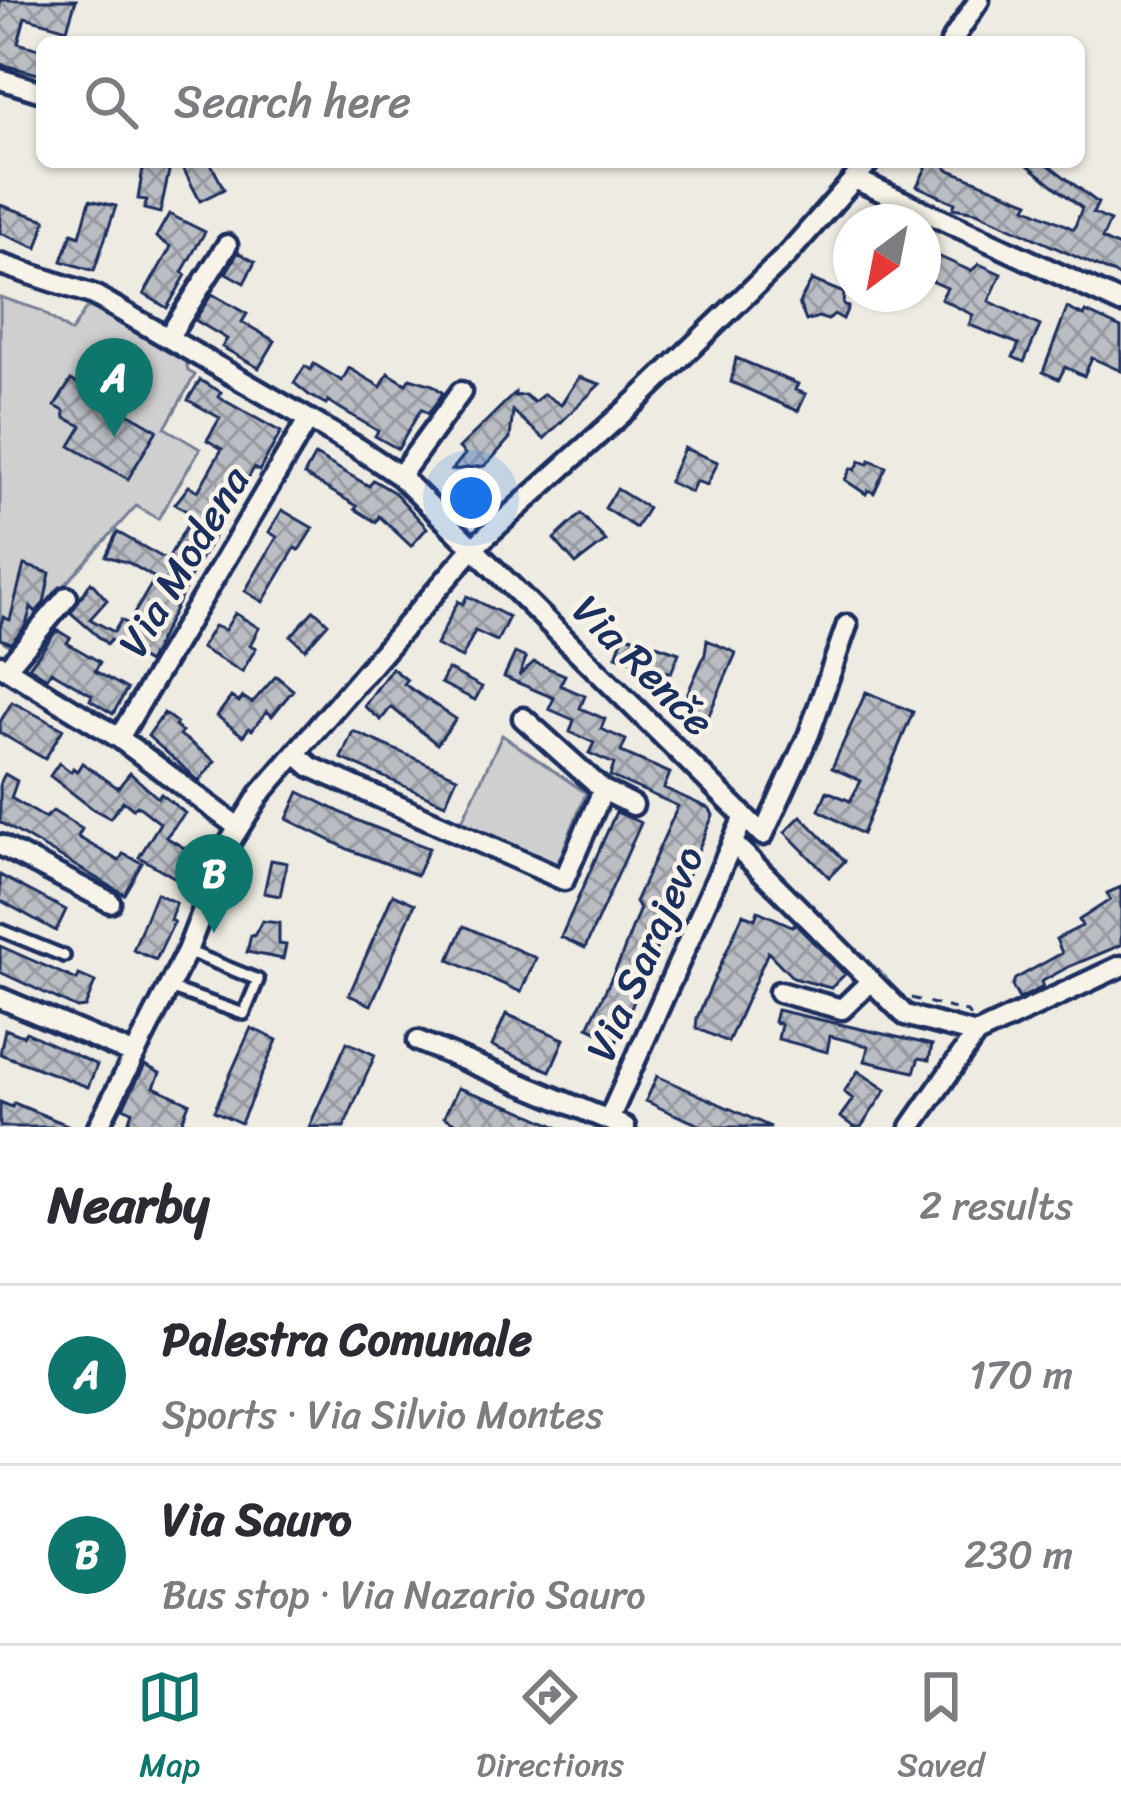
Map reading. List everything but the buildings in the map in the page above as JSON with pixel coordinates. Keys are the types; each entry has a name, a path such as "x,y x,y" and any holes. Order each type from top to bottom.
{"street":[{"path":"955,36 980,0"},
{"path":"0,79 36,90"},
{"path":"98,1127 188,951 238,827 296,754 475,547 787,255 865,168"},
{"path":"857,180 1121,303"},
{"path":"169,338 226,245"},
{"name":"Via Renče","path":"0,264 94,296 400,476 763,835 809,734 847,625"},
{"path":"400,476 460,392"},
{"name":"Via Modena","path":"119,738 308,419"},
{"path":"67,597 3,667 119,738 238,827"},
{"path":"523,718 603,790 633,805"},
{"path":"296,754 311,767 564,880 603,790"},
{"name":"Via Sarajevo","path":"617,1123 745,817"},
{"path":"733,843 904,1015 976,1034"},
{"path":"0,845 110,902"},
{"path":"911,1127 976,1034 1121,966"},
{"path":"779,992 842,1009 871,982"},
{"path":"0,998 133,1054"},
{"path":"418,1041 617,1123"}],"lane":[{"path":"0,931 64,956"},
{"path":"169,988 244,1014 258,980 188,951"}],"shaded area":[{"path":"0,297 40,310 71,332 87,307 101,311 186,361 188,371 195,375 165,428 200,449 158,519 136,506 10,646 0,639"},
{"path":"502,735 586,793 557,865 461,823"}],"place":[{"name":"Palestra Comunale","path":"114,437"},
{"name":"Via Sauro","path":"214,933"}]}
